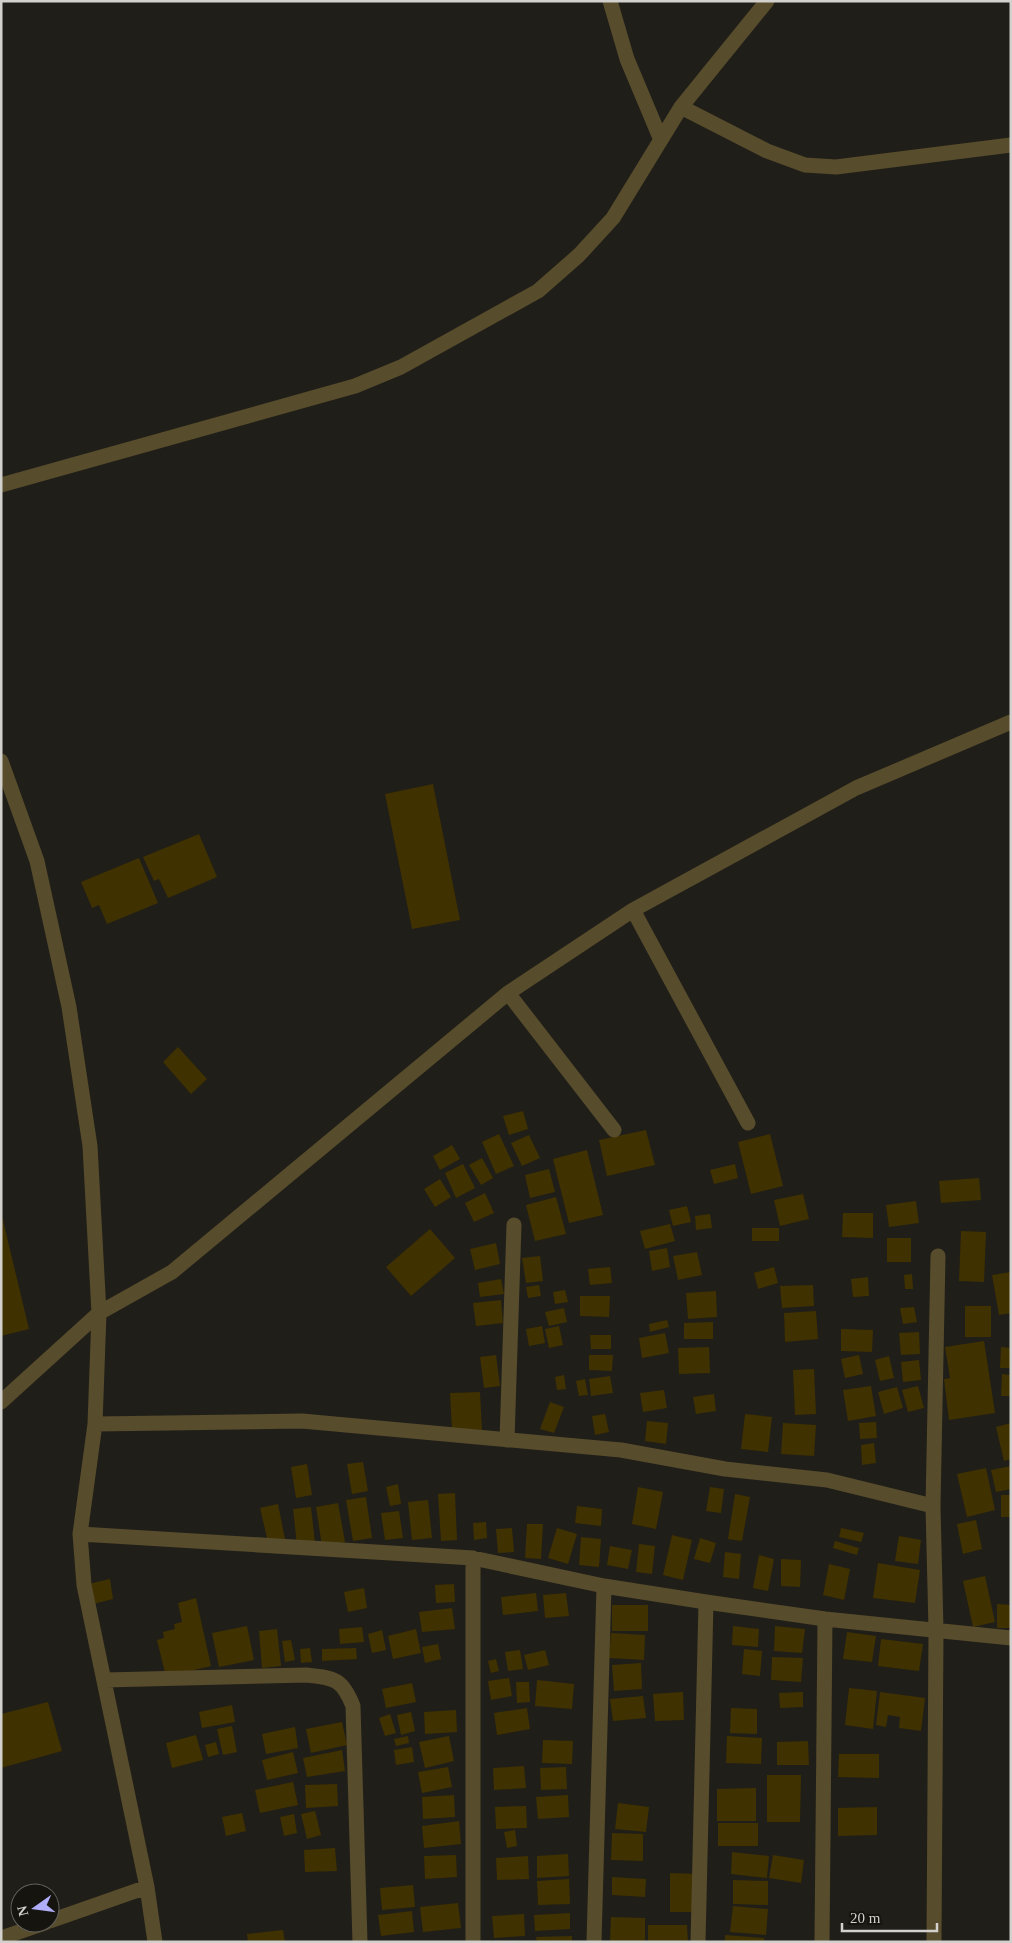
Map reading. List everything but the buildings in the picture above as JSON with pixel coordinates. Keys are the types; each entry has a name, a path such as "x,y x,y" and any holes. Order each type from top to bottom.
{"street":[{"path":"610,1 627,59 661,140"},
{"path":"1,485 355,386 401,367 538,291 579,255 613,218 681,107 767,1"},
{"path":"681,107 767,151 805,165 836,167 1011,145"},
{"path":"1,1402 99,1313 172,1272 508,993 633,910 856,788 1011,722"},
{"path":"1,761 36,861 69,1007 90,1146 99,1313 95,1424 80,1534 84,1585 147,1887 154,1942"},
{"path":"633,910 748,1124"},
{"path":"508,993 614,1130"},
{"path":"507,1440 514,1224"},
{"path":"934,1942 936,1630 933,1506 938,1256"},
{"path":"95,1424 302,1421 621,1450 725,1469 827,1480 933,1506"},
{"path":"80,1534 473,1558 604,1586 706,1602 826,1619 1011,1638"},
{"path":"473,1558 473,1942"},
{"path":"594,1942 604,1586"},
{"path":"698,1942 706,1602"},
{"path":"822,1942 826,1619"},
{"path":"105,1680 306,1675 330,1678 346,1687 353,1706 360,1942"},
{"path":"60,1917 147,1887"},
{"path":"1,1938 16,1933"}]}
